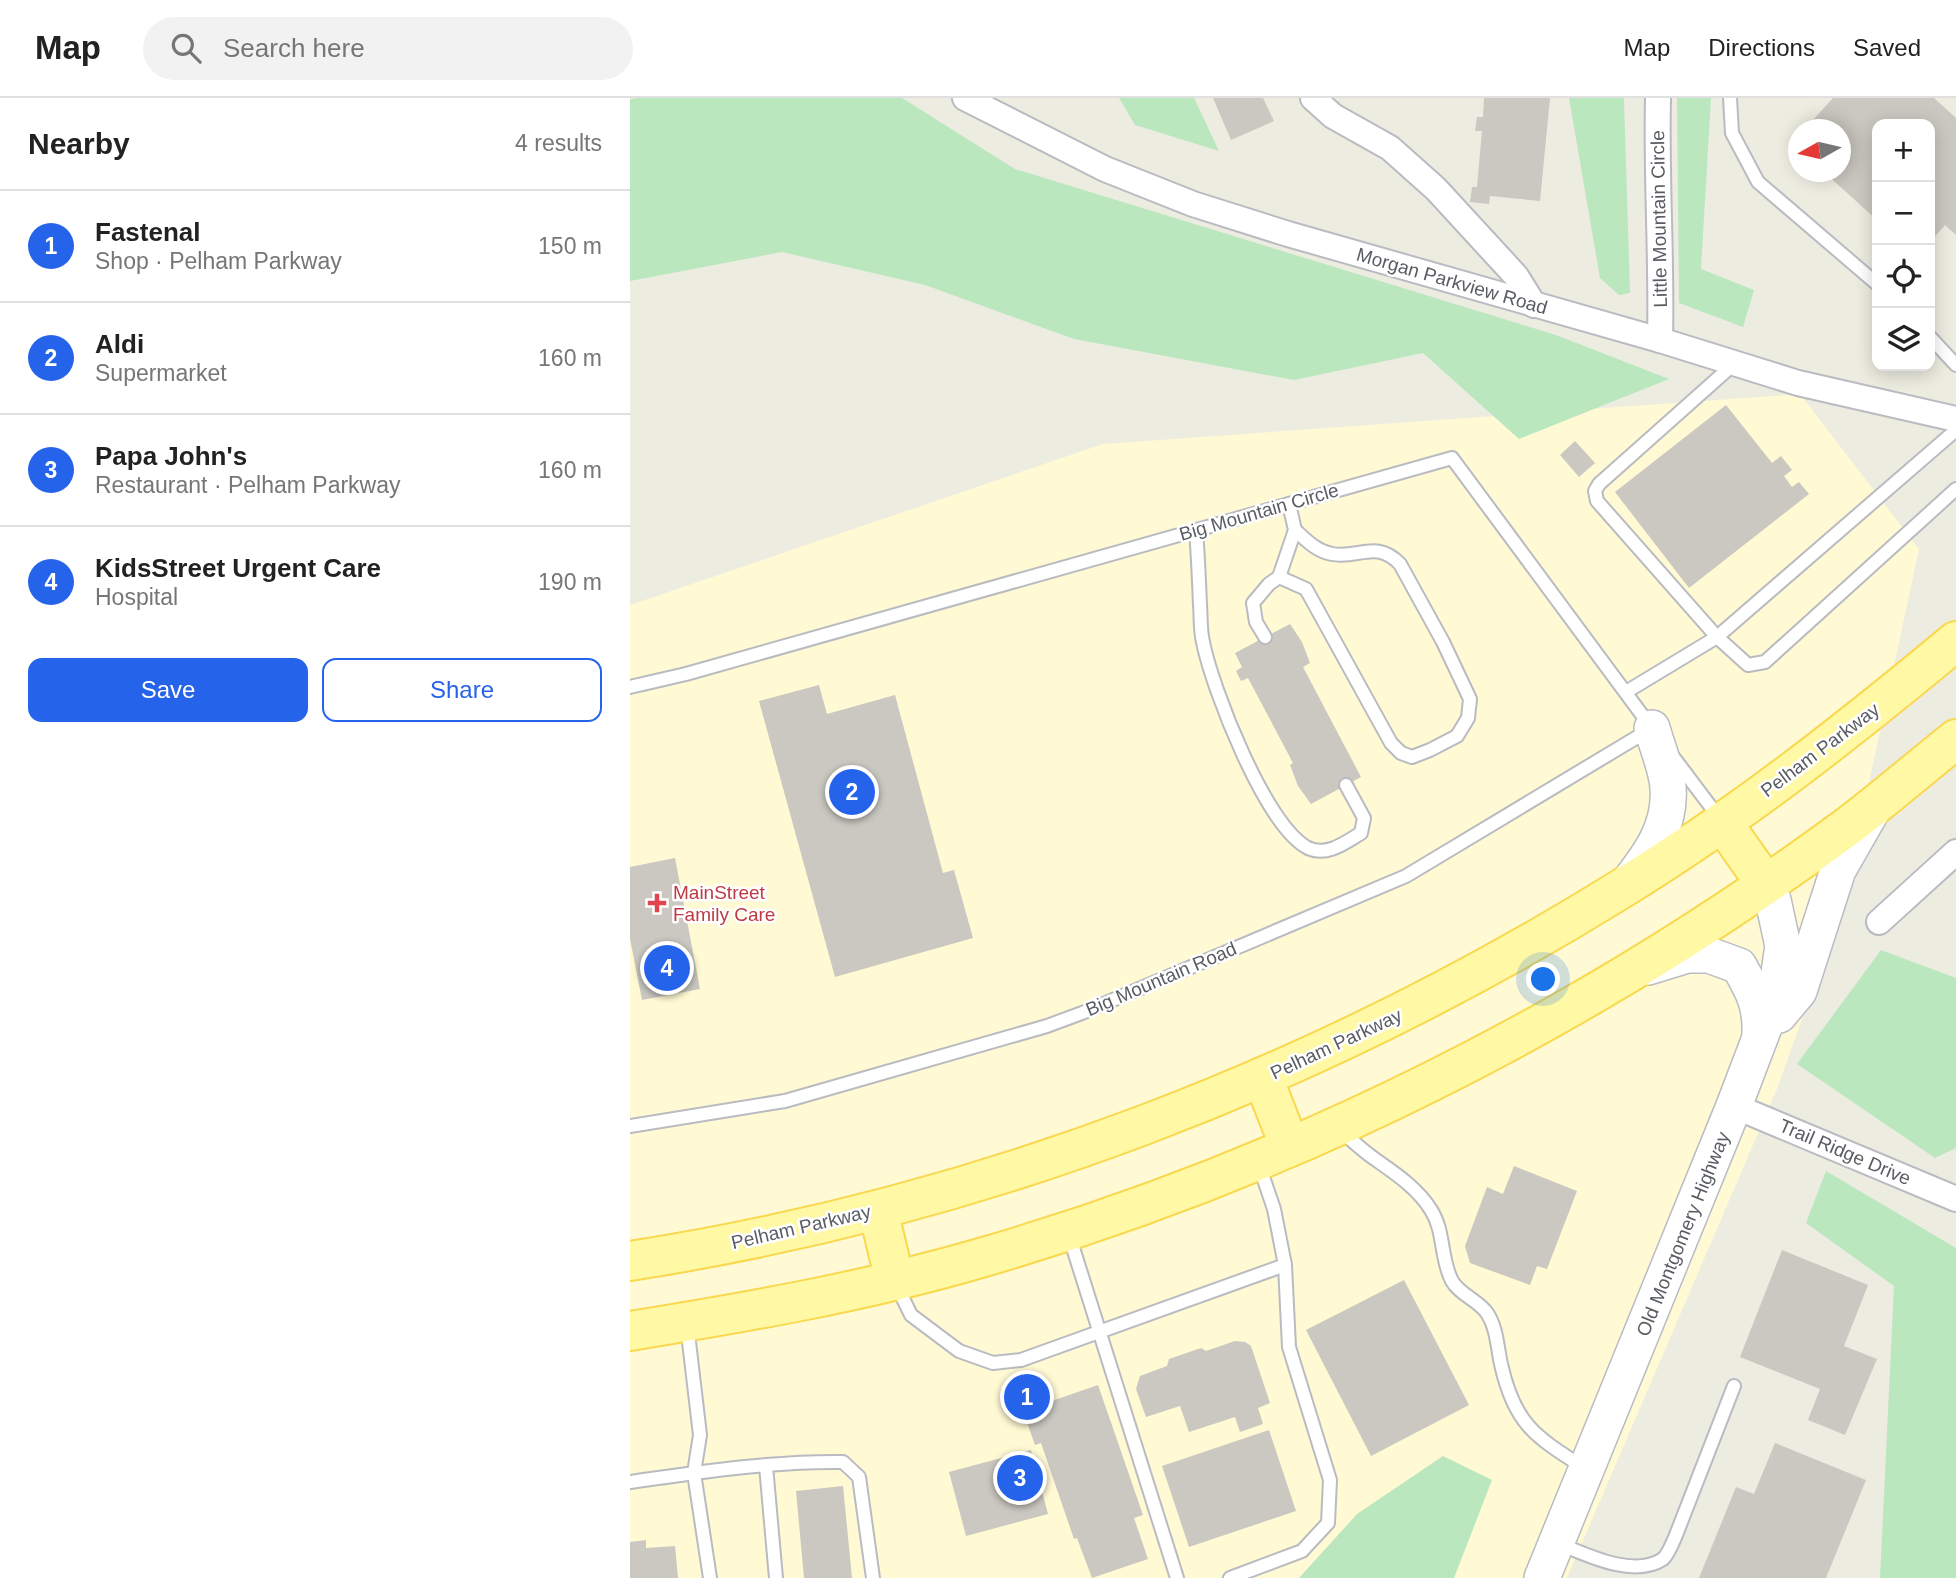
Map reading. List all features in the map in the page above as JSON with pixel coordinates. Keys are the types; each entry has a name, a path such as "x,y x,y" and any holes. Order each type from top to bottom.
{"main road":[{"name":"Pelham Parkway","path":"630,1261 714,1246 878,1210 972,1183 1181,1111 1327,1050 1424,1002 1623,888 1722,822 1880,705 1956,640"},
{"path":"630,1331 760,1310 895,1281 976,1260 1186,1190 1274,1154 1448,1074 1537,1027 1631,972 1718,917 1875,805 1956,738"},
{"path":"1722,822 1765,883"},
{"path":"1263,1078 1274,1154"},
{"path":"878,1210 895,1281"}],"street":[{"name":"Morgan Parkview Road","path":"965,98 1105,169 1193,204 1798,383 1956,419"},
{"path":"1313,98 1333,116 1390,148 1436,189 1516,276 1534,305"},
{"name":"Little Mountain Circle","path":"1658,98 1660,340"},
{"path":"1623,888 1650,855 1664,825 1668,787 1652,728"},
{"path":"1759,1040 1799,991 1838,870 1875,805"},
{"path":"1880,922 1956,852"},
{"name":"Old Montgomery Highway","path":"1542,1578 1759,1040 1778,979 1783,946 1773,900 1765,883"},
{"path":"1631,972 1687,956 1709,955 1739,966 1756,998 1760,1014 1759,1040"},
{"name":"Trail Ridge Drive","path":"1734,1106 1956,1199"}],"lane":[{"path":"1730,98 1732,134 1758,182 1872,280"},
{"path":"1935,342 1956,365"},
{"path":"1735,363 1598,484 1595,491 1597,500 1717,637 1748,665 1765,662 1956,489"},
{"path":"1626,692 1717,637 1956,430"},
{"name":"Big Mountain Circle","path":"630,687 686,674 1452,458 1722,822"},
{"path":"1265,637 1256,622 1253,603 1269,584 1279,577 1295,530 1289,504"},
{"path":"1196,530 1202,642 1235,739 1273,811 1293,837 1310,849 1339,847 1361,832 1364,818 1346,785"},
{"path":"1279,577 1306,589 1391,743 1401,752 1412,757 1457,736 1468,718 1470,699 1443,642 1400,564 1391,555 1379,550 1334,554 1313,547 1295,530"},
{"name":"Big Mountain Road","path":"630,1126 785,1101 1047,1026 1082,1013 1406,876 1652,728"},
{"path":"1336,1126 1372,1157 1394,1171 1430,1207 1440,1225 1444,1255 1452,1281 1462,1293 1486,1310 1495,1330 1501,1365 1516,1411 1541,1440 1587,1469"},
{"path":"1230,1578 1302,1551 1328,1524 1330,1480 1289,1347 1285,1265 1274,1209 1274,1154"},
{"path":"1068,1231 1177,1578"},
{"path":"895,1281 911,1315 959,1351 992,1363 1021,1360 1285,1265"},
{"path":"687,1322 700,1435 694,1473 710,1578"},
{"path":"1556,1542 1624,1569 1646,1568 1664,1558 1676,1535 1734,1387"},
{"path":"630,1482 814,1461 843,1462 859,1477 873,1578"},
{"path":"766,1466 776,1578"}],"shaded area":[{"path":"1800,394 1919,549 1843,904 1777,1089 1567,1578 630,1578 630,605 1103,444"}],"green space":[{"path":"902,98 1015,169 1556,335 1669,379 1519,439 1423,353 1294,380 1074,339 925,285 782,252 630,281 630,99"},
{"path":"1119,98 1194,98 1219,151 1135,125"},
{"path":"1569,98 1624,98 1630,293 1619,295 1600,278"},
{"path":"1677,98 1711,98 1701,269 1754,290 1743,327 1679,303"},
{"path":"1881,950 1956,978 1956,1148 1935,1158 1797,1064"},
{"path":"1826,1171 1956,1248 1956,1578 1880,1578 1894,1286 1806,1223"},
{"path":"1443,1456 1492,1480 1454,1578 1299,1578 1357,1514"}],"building":[{"path":"1213,98 1263,98 1274,121 1231,140"},
{"path":"1484,98 1550,98 1540,201 1490,196 1489,204 1470,202 1472,187 1477,187 1482,131 1475,131 1477,117 1483,117"},
{"path":"1833,98 1934,98 1956,118 1956,235 1945,225 1935,236 1935,119 1872,119 1872,215 1835,182 1851,182 1851,119 1814,119"},
{"path":"1726,405 1772,463 1781,456 1792,470 1784,476 1792,487 1799,482 1809,494 1689,588 1615,492"},
{"path":"1575,441 1595,463 1579,477 1560,455"},
{"path":"1290,624 1302,642 1310,663 1303,667 1361,777 1311,804 1298,786 1290,765 1293,763 1248,678 1241,681 1236,671 1242,667 1235,653"},
{"path":"819,685 827,714 895,695 943,873 954,870 973,938 835,977 759,701"},
{"name":"MainStreet Family Care","path":"675,858 700,989 642,1000 630,939 630,867"},
{"path":"1514,1166 1577,1191 1547,1269 1537,1266 1530,1285 1470,1263 1465,1246 1487,1187 1503,1194"},
{"path":"1782,1250 1868,1285 1844,1346 1877,1359 1845,1435 1808,1420 1820,1389 1740,1357"},
{"path":"1404,1280 1469,1405 1371,1456 1306,1330"},
{"path":"1235,1341 1251,1346 1270,1403 1258,1408 1263,1424 1240,1432 1235,1417 1189,1432 1180,1406 1146,1417 1136,1389 1140,1376 1167,1366 1169,1359 1201,1348 1206,1351"},
{"path":"1098,1385 1143,1515 1134,1518 1148,1559 1092,1578 1077,1538 1074,1539 1041,1443 1035,1445 1023,1411"},
{"path":"1269,1430 1296,1511 1189,1547 1162,1466"},
{"path":"1775,1443 1866,1480 1826,1578 1699,1578 1736,1487 1754,1494"},
{"path":"1031,1450 1048,1514 966,1536 949,1472"},
{"path":"843,1486 852,1578 804,1578 796,1491"},
{"path":"646,1540 646,1548 675,1546 678,1578 630,1578 630,1542"}],"place":[{"name":"Aldi","path":"852,792"},
{"name":"MainStreet Family Care","path":"657,903"},
{"name":"KidsStreet Urgent Care","path":"667,968"},
{"name":"Fastenal","path":"1027,1397"},
{"name":"Papa John's","path":"1020,1478"}]}
